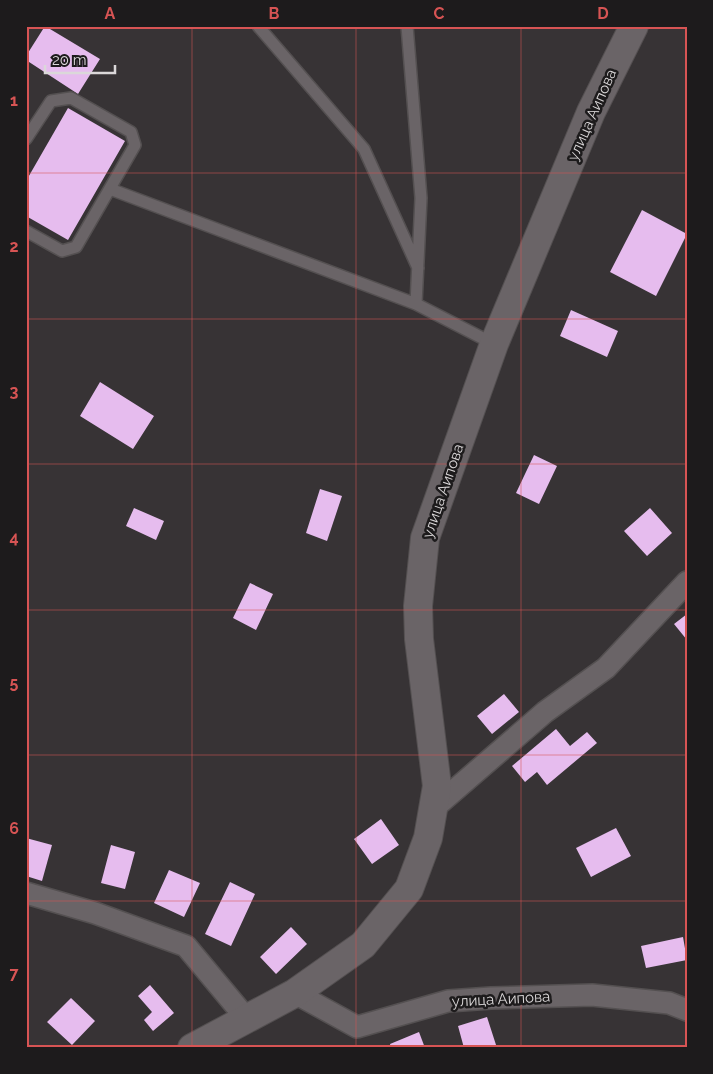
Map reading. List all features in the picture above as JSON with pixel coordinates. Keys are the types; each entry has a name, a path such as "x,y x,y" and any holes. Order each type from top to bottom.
{"street":[{"name":"улица Аипова","path":"192,1048 296,993 363,945 409,889 428,838 438,786 428,718 418,606 425,538 494,344 591,112 634,26"},
{"path":"434,808 545,712 606,668 687,582"},
{"path":"26,893 95,912 186,946 246,1018"},
{"name":"улица Аипова","path":"296,993 358,1027 448,1002 491,998 592,995 669,1003 687,1010"}],"lane":[{"path":"258,26 364,149 418,268"},
{"path":"407,26 421,198 416,304"},
{"path":"26,140 51,101 71,98 131,132 135,145 76,248 62,251 26,231"},
{"path":"110,189 416,304 494,344"}],"building":[{"path":"45,26 100,59 78,94 26,60 26,56"},
{"path":"68,108 125,141 68,240 26,216 26,181"},
{"path":"642,210 687,234 656,296 610,272"},
{"path":"571,310 618,331 607,357 560,336"},
{"path":"100,382 154,416 133,449 80,416"},
{"path":"534,455 557,466 539,504 516,493"},
{"path":"320,489 342,496 327,541 306,533"},
{"path":"134,508 164,521 156,540 126,526"},
{"path":"650,508 672,533 647,556 624,531"},
{"path":"250,583 273,594 256,630 233,618"},
{"path":"687,614 687,640 674,624"},
{"path":"504,694 519,712 492,734 477,716"},
{"path":"556,729 570,746 587,732 597,743 547,785 537,772 525,782 512,766"},
{"path":"381,819 399,845 372,864 354,839"},
{"path":"616,828 631,856 591,877 576,848"},
{"path":"26,838 52,845 42,881 26,876"},
{"path":"111,845 135,852 125,889 101,883"},
{"path":"169,870 200,883 184,917 154,903"},
{"path":"230,882 255,894 231,946 205,934"},
{"path":"291,927 307,944 276,974 260,957"},
{"path":"683,937 687,960 646,968 641,946"},
{"path":"150,985 174,1013 153,1031 144,1020 152,1012 138,996"},
{"path":"71,998 95,1021 72,1045 47,1022"},
{"path":"487,1017 497,1048 464,1048 458,1026"},
{"path":"419,1032 425,1048 391,1048 390,1044"}]}
